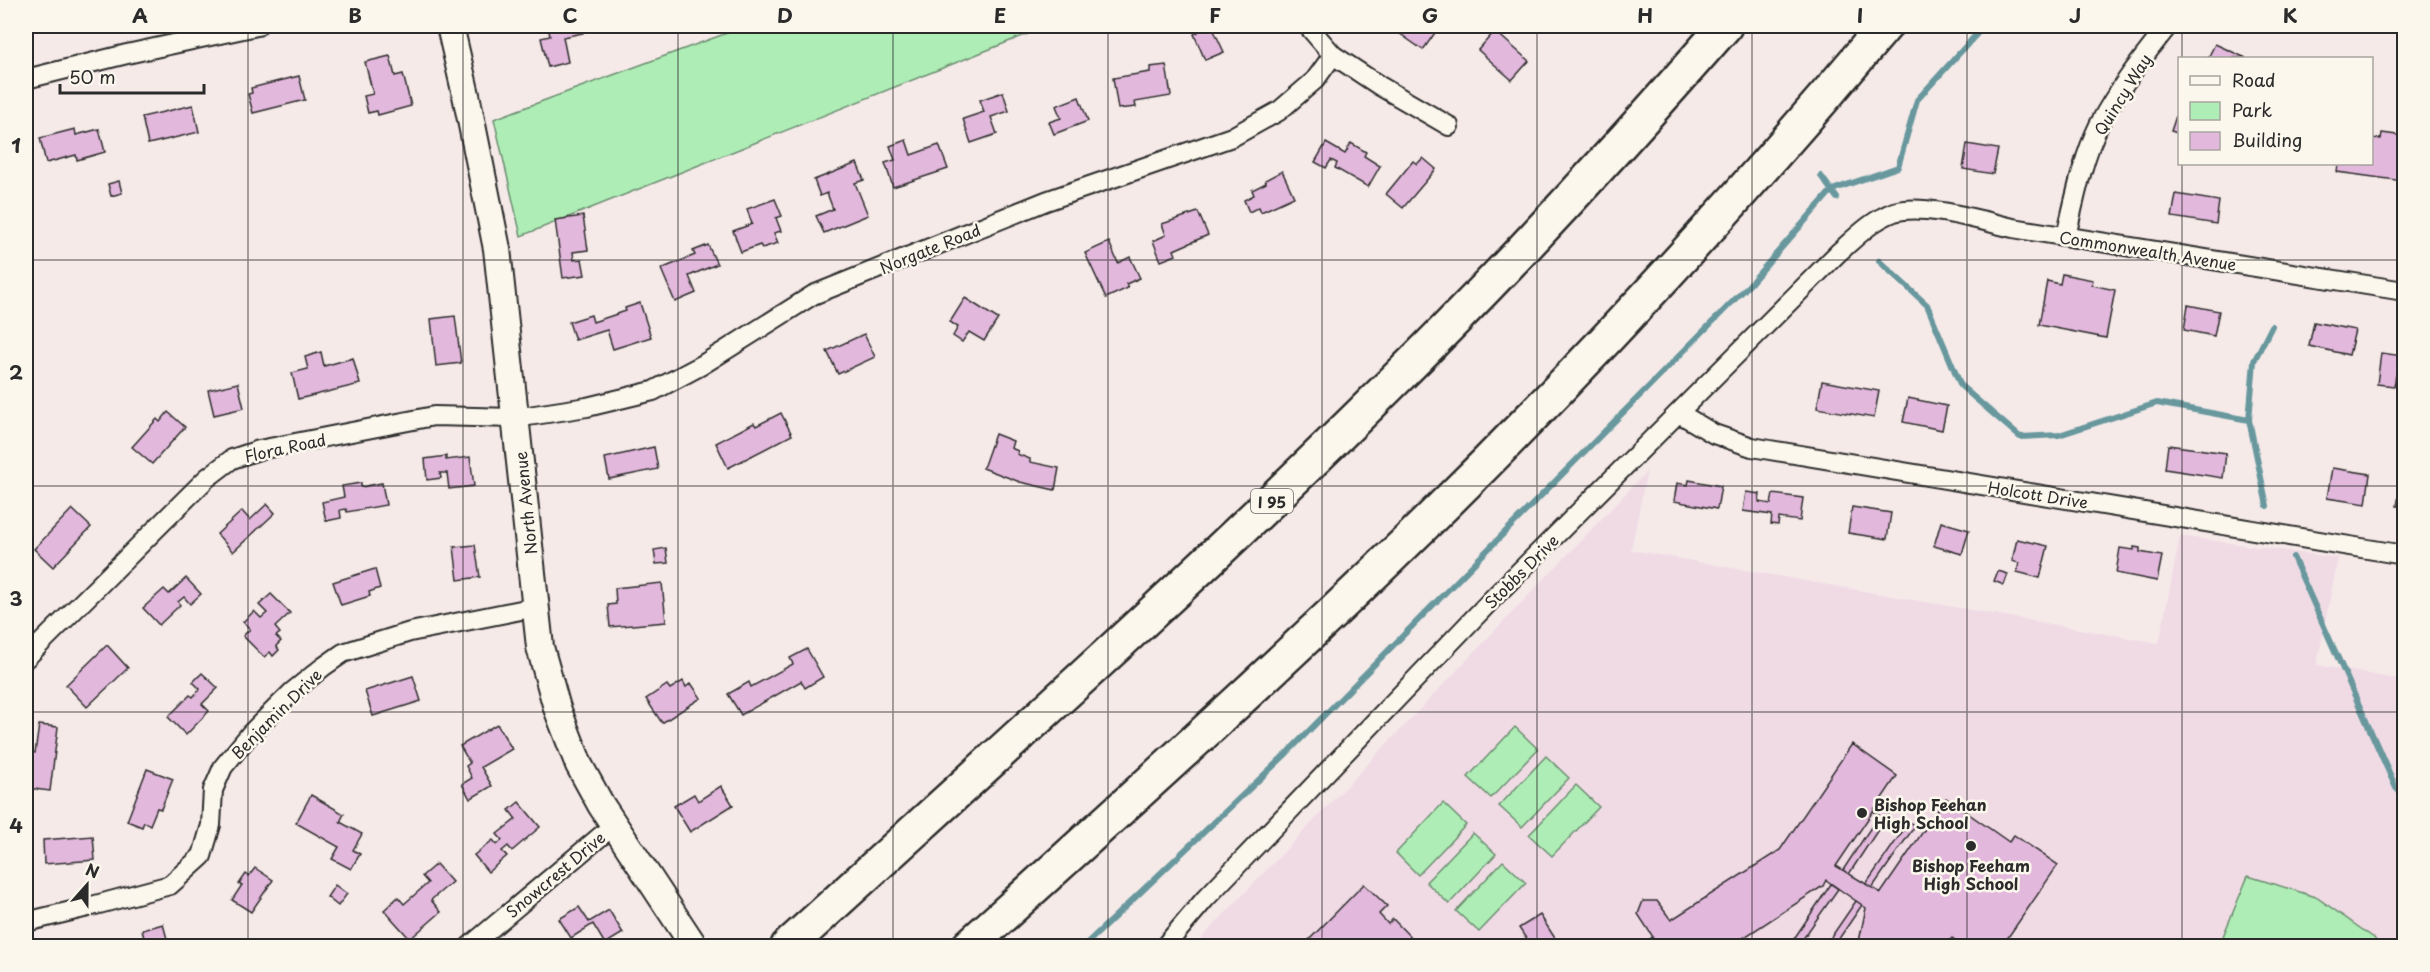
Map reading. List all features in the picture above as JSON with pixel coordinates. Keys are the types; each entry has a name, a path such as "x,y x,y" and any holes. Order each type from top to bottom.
{"highway":[{"name":"I 95","path":"788,946 1193,576 1359,417 1535,236 1725,26"},
{"path":"969,946 1313,631 1438,511 1647,295 1771,158 1885,26"}],"main road":[{"name":"North Avenue","path":"450,26 497,249 540,647 557,708 579,765 614,825 694,946"}],"street":[{"path":"26,79 257,26"},
{"path":"1308,26 1333,55 1380,86 1449,126"},
{"name":"Quincy Way","path":"2066,236 2084,162 2100,124 2130,77 2168,26"},
{"name":"Norgate Road","path":"516,418 587,407 653,391 702,364 813,295 1046,201 1232,137 1279,111 1315,80 1333,55"},
{"name":"Commonwealth Avenue","path":"1893,213 1906,210 1950,213 2013,228 2404,291"},
{"name":"Stobbs Drive","path":"1165,946 1205,899 1497,594 1838,253 1874,222 1893,213"},
{"name":"Holcott Drive","path":"1679,413 1714,434 1752,447 2404,555"},
{"name":"Flora Road","path":"26,658 169,513 207,478 232,459 259,450 434,416 516,418"},
{"name":"Benjamin Drive","path":"26,921 170,885 202,856 212,825 213,790 223,767 251,733 292,692 322,667 344,653 410,632 536,607"},
{"name":"Snowcrest Drive","path":"470,946 614,825"}],"shaded area":[{"name":"Bishop Feehan High School","path":"1647,471 1631,550 2159,643 2180,536 2338,558 2317,665 2404,680 2404,946 1194,946"}],"green space":[{"path":"746,26 1048,26 521,236 494,119"},
{"path":"1515,727 1538,749 1491,798 1468,777"},
{"path":"1546,756 1569,778 1522,827 1499,806"},
{"path":"1576,785 1599,807 1552,856 1529,835"},
{"path":"1443,803 1466,825 1418,875 1396,853"},
{"path":"1473,833 1496,854 1449,904 1426,882"},
{"path":"1503,861 1526,883 1479,932 1456,911"},
{"path":"2248,876 2316,897 2374,938 2380,946 2219,946"}],"building":[{"path":"548,26 581,26 583,33 563,37 568,62 548,67 541,38 550,36"},
{"path":"1196,26 1212,26 1224,52 1205,60 1194,34 1198,32"},
{"path":"1389,26 1431,26 1437,30 1423,50"},
{"path":"1495,31 1529,61 1512,80 1478,50"},
{"path":"2215,44 2244,57 2208,57"},
{"path":"390,56 395,76 403,74 411,106 378,115 377,111 368,113 364,96 373,94 365,62"},
{"path":"1166,65 1171,96 1135,102 1136,107 1118,109 1113,78 1150,72 1150,67"},
{"path":"299,76 305,100 253,113 248,94 252,93 251,88"},
{"path":"1003,92 1009,111 991,117 997,134 971,143 963,119 984,112 980,100"},
{"path":"1079,97 1088,121 1054,134 1049,122 1061,118 1056,106"},
{"path":"193,105 199,132 148,144 142,117"},
{"path":"2178,110 2178,133 2171,131"},
{"path":"75,129 76,135 99,129 105,152 77,160 76,155 46,163 40,138"},
{"path":"2382,133 2404,136 2403,181 2337,172 2338,165 2373,165 2373,138 2381,139"},
{"path":"906,140 911,155 939,145 948,169 893,187 885,163 895,160 890,146"},
{"path":"1326,143 1345,154 1351,143 1366,152 1364,156 1380,166 1368,187 1335,168 1337,163 1331,160 1326,168 1315,162"},
{"path":"1967,144 1998,149 1993,174 1963,169"},
{"path":"1423,158 1436,169 1403,208 1386,194 1413,161 1417,164"},
{"path":"857,163 864,180 855,183 868,215 824,233 816,216 833,209 827,193 820,196 814,180"},
{"path":"1282,171 1294,197 1261,212 1259,207 1249,212 1244,200 1254,195 1252,190"},
{"path":"119,181 122,193 111,196 108,184"},
{"path":"2176,194 2219,201 2216,224 2172,217"},
{"path":"775,199 782,216 776,218 781,231 774,233 778,243 762,248 760,245 741,252 733,231 752,224 747,209"},
{"path":"1198,212 1208,235 1174,250 1176,255 1161,261 1153,241 1166,235 1162,224"},
{"path":"583,216 588,250 573,252 574,260 582,259 585,275 563,278 555,220"},
{"path":"1109,242 1118,263 1130,257 1140,278 1126,284 1128,288 1106,298 1085,253"},
{"path":"708,245 717,264 689,276 696,293 675,302 661,269 695,255 693,251"},
{"path":"2062,274 2093,280 2092,285 2115,290 2106,338 2039,325 2047,281 2060,284"},
{"path":"965,298 998,319 984,341 969,332 962,342 953,336 958,327 950,322"},
{"path":"640,303 651,337 613,349 607,330 575,340 569,322 591,315 593,322 626,311 625,308"},
{"path":"2188,305 2219,311 2214,336 2184,330"},
{"path":"455,316 461,363 436,366 431,319"},
{"path":"2314,322 2355,330 2349,355 2309,346"},
{"path":"864,334 875,357 838,374 827,351"},
{"path":"2404,349 2404,376 2396,375 2394,386 2377,384 2381,353 2403,356"},
{"path":"321,352 324,366 353,358 360,384 298,399 292,373 308,369 305,357"},
{"path":"1822,381 1879,391 1874,418 1817,408"},
{"path":"238,383 244,408 214,415 208,390"},
{"path":"1908,398 1947,406 1942,430 1903,422"},
{"path":"168,412 185,427 152,464 132,447 157,419 160,422"},
{"path":"781,413 792,435 728,468 716,443 754,423 756,426"},
{"path":"995,434 1013,441 1011,448 1018,451 1017,454 1030,459 1030,462 1059,468 1055,490 1020,482 983,468"},
{"path":"2168,445 2226,453 2223,478 2165,469"},
{"path":"654,447 658,469 609,479 605,458"},
{"path":"446,456 446,460 470,457 474,486 449,489 447,473 440,473 441,478 427,480 425,459"},
{"path":"2332,468 2370,474 2366,504 2327,498"},
{"path":"1689,480 1721,486 1717,509 1674,501 1677,483 1688,485"},
{"path":"2401,482 2404,483 2404,507 2397,506"},
{"path":"361,483 361,487 382,483 386,505 347,512 346,509 340,510 341,518 326,521 322,502 344,497 342,486"},
{"path":"1746,492 1760,494 1759,502 1771,504 1773,494 1803,498 1800,521 1779,518 1778,525 1771,524 1772,515 1743,511"},
{"path":"267,504 275,513 233,552 217,534 242,511 250,520"},
{"path":"1852,507 1891,513 1887,539 1848,533"},
{"path":"72,509 91,527 53,567 34,549"},
{"path":"1941,522 1969,530 1962,554 1934,546"},
{"path":"2017,539 2048,546 2040,578 2017,572 2019,563 2012,561"},
{"path":"475,545 480,577 458,580 454,547"},
{"path":"2134,547 2140,548 2140,552 2162,556 2157,581 2116,573 2120,548 2134,550"},
{"path":"666,548 668,563 656,564 654,550"},
{"path":"375,569 380,588 369,592 370,596 341,605 333,582"},
{"path":"1998,571 2008,574 2004,585 1994,581"},
{"path":"186,578 201,594 190,604 184,597 178,602 180,605 159,625 143,608 164,589 169,594"},
{"path":"662,583 666,622 610,627 608,605 616,604 615,588"},
{"path":"271,594 290,613 275,627 280,633 276,636 281,641 276,646 279,650 273,656 270,652 264,657 243,636 250,629 243,622 254,611 261,618 267,613 259,605"},
{"path":"107,645 128,668 87,707 66,685"},
{"path":"807,649 823,677 805,688 801,681 741,715 728,694 749,682 751,687 793,664 790,658"},
{"path":"202,673 218,688 202,704 209,711 186,735 168,717 190,695 193,697 200,689 193,682"},
{"path":"413,676 421,701 373,716 365,691"},
{"path":"683,681 686,687 691,683 701,698 662,723 646,699 667,685 670,689"},
{"path":"497,724 512,749 481,767 492,786 470,799 462,784 472,778 466,766 470,763 460,746"},
{"path":"39,725 58,727 50,791 26,788 28,752 35,753"},
{"name":"Bishop Feeham High School","path":"1852,744 1897,776 1836,866 1881,893 1946,798 2009,842 2014,835 2058,865 2002,946 1964,946 1952,938 1947,946 1858,946 1866,908 1826,880 1823,886 1731,946 1639,946 1653,937 1638,914 1643,901 1657,901 1671,920 1780,850"},
{"path":"147,769 173,779 161,809 157,808 150,825 144,822 142,827 127,821"},
{"path":"721,786 733,805 690,832 674,806 694,794 698,801"},
{"path":"311,795 344,814 340,822 362,834 353,850 360,854 351,869 332,859 339,847 296,823"},
{"path":"519,802 540,827 512,851 508,846 502,851 507,856 488,872 474,855 493,840 497,845 502,840 497,834 516,819 509,810"},
{"path":"1878,804 1891,810 1849,874 1843,870 1879,815 1873,811"},
{"path":"1909,822 1915,826 1872,888 1866,884"},
{"path":"93,836 95,860 44,864 43,840"},
{"path":"436,864 452,882 431,900 441,912 410,939 384,910 398,897 404,904 428,883 422,876"},
{"path":"255,868 273,880 251,912 232,900 246,874 249,876"},
{"path":"1364,884 1387,906 1379,914 1388,924 1393,919 1419,946 1303,946"},
{"path":"1831,884 1838,889 1798,946 1789,946"},
{"path":"335,885 347,894 338,906 327,897"},
{"path":"1856,901 1862,905 1834,946 1825,946"},
{"path":"579,907 589,922 609,910 623,933 605,944 593,924 571,938 559,919"},
{"path":"1540,915 1560,946 1531,946 1519,928"},
{"path":"163,924 169,946 146,946 142,930"},
{"path":"195,940 197,946 170,946"}],"waterway":[{"path":"1084,946 1287,753 1749,285 1832,190 1898,167 1917,100 1984,26"},
{"path":"1821,176 1837,198"},
{"path":"1879,261 1927,305 1961,386 2020,437 2059,435 2157,403 2249,420 2267,506"},
{"path":"2249,420 2254,361 2272,326"},
{"path":"2293,557 2396,788 2404,796"}],"place":[{"name":"Bishop Feehan High School","path":"1862,813"},
{"name":"Bishop Feeham High School","path":"1971,846"}]}
